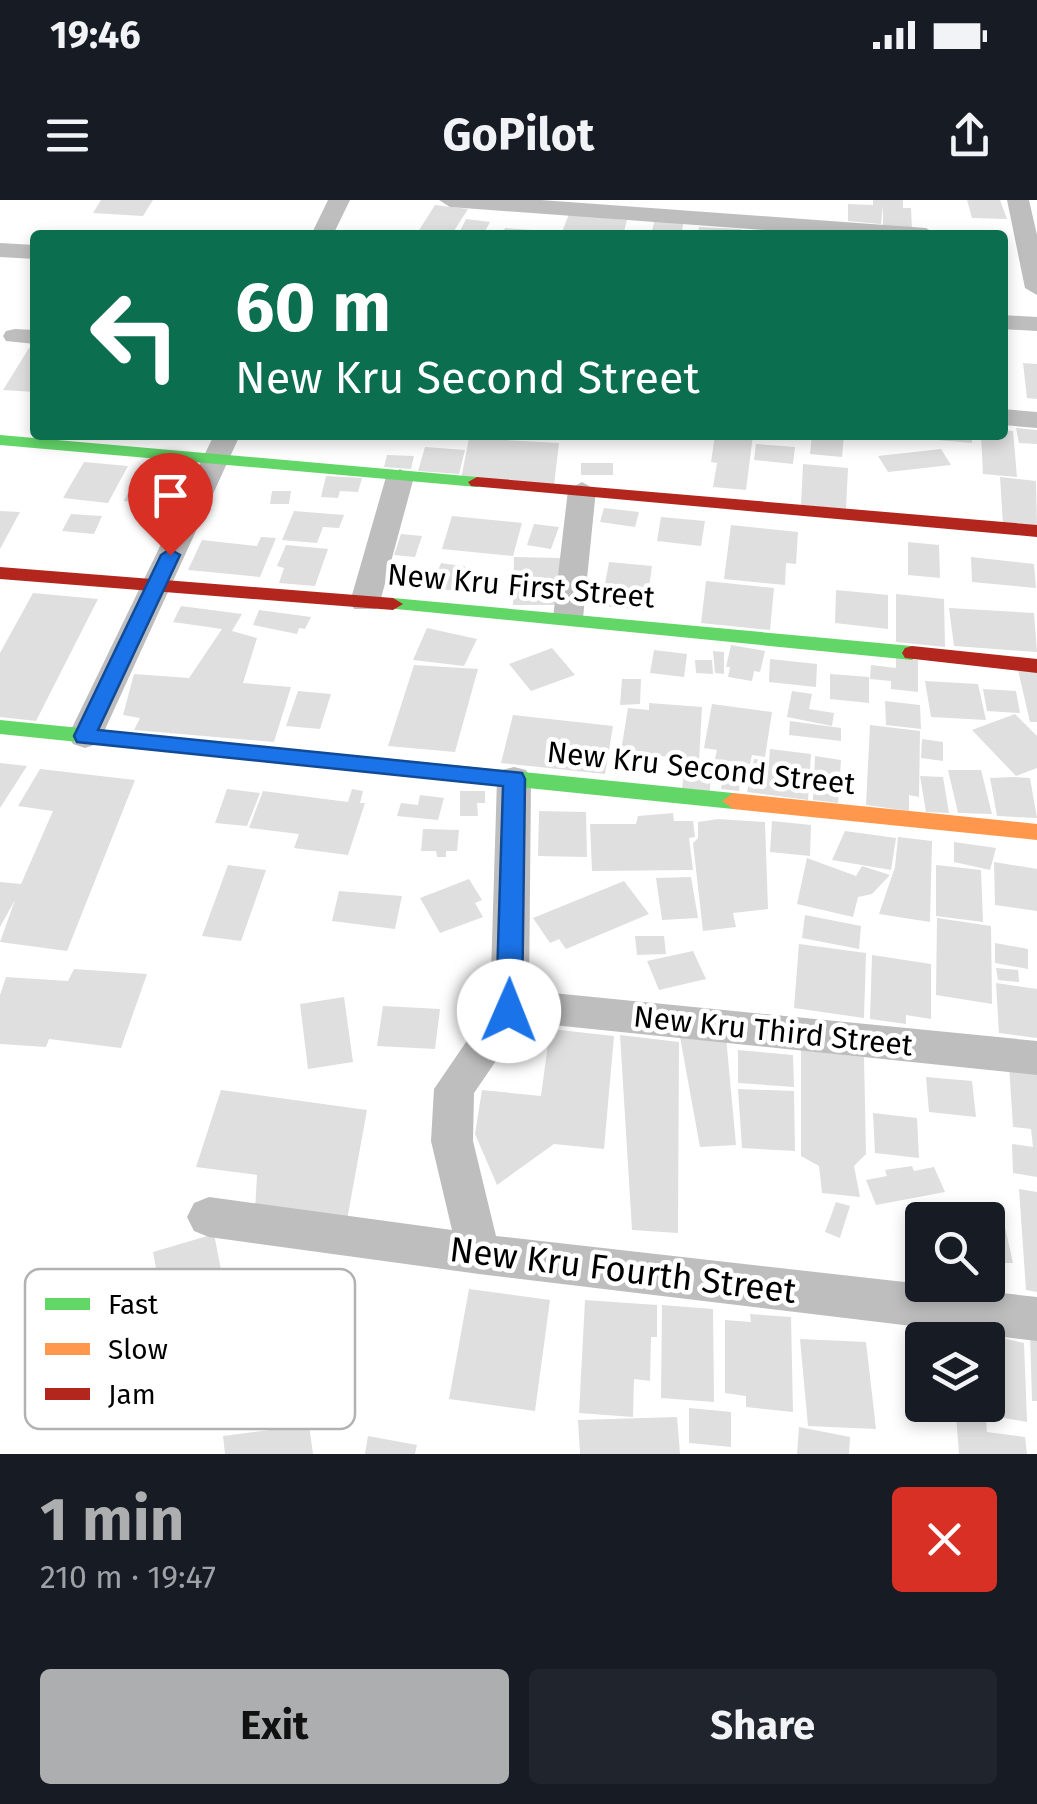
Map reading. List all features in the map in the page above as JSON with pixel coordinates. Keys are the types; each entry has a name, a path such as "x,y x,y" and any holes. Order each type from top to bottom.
{"street":[{"path":"324,230 338,200"},
{"path":"450,200 638,224 795,230"},
{"path":"1018,200 1014,241 1037,288"},
{"path":"0,250 30,252"},
{"path":"1008,322 1037,324"},
{"path":"1008,418 1037,420"},
{"path":"0,440 221,448 400,476 1037,531"},
{"path":"85,736 221,448"},
{"path":"365,602 400,476"},
{"path":"568,618 582,490"},
{"name":"New Kru First Street","path":"0,573 568,618 1037,666"},
{"name":"New Kru Second Street","path":"0,727 1037,832"},
{"path":"479,1254 452,1141 454,1090 509,1011 514,779"},
{"name":"New Kru Third Street","path":"509,1011 553,1008 1037,1058"},
{"name":"New Kru Fourth Street","path":"209,1217 479,1254 1037,1319"}],"building":[{"path":"101,200 153,200 143,216 93,213"},
{"path":"873,200 903,200 903,208 911,208 912,229 883,227 883,205 881,224 848,221 848,204 873,205"},
{"path":"967,200 1000,200 1007,219 972,218"},
{"path":"435,205 468,209 455,230 419,230"},
{"path":"569,214 627,220 624,230 563,230"},
{"path":"466,219 490,222 486,230 460,230"},
{"path":"655,219 684,221 682,230 652,230"},
{"path":"699,227 741,229 741,230 699,230"},
{"path":"29,348 30,348 30,392 3,390"},
{"path":"1023,363 1037,364 1037,399 1027,398"},
{"path":"1016,428 1037,430 1037,444 1019,443"},
{"path":"1008,431 1013,431 1017,477 983,474 981,440 1008,440"},
{"path":"469,440 559,443 554,485 461,479"},
{"path":"714,440 752,440 746,490 713,487 717,463 711,462"},
{"path":"811,440 844,440 842,457 810,454"},
{"path":"756,444 795,447 793,464 754,460"},
{"path":"425,447 465,450 459,474 418,471"},
{"path":"941,449 951,465 888,472 878,456"},
{"path":"387,455 414,456 411,469 384,467"},
{"path":"84,462 128,466 108,503 63,498"},
{"path":"581,463 613,463 613,475 581,475"},
{"path":"803,464 848,468 846,509 801,505"},
{"path":"143,472 167,474 154,503 124,501 128,493 134,493"},
{"path":"326,476 362,478 358,492 340,491 338,498 321,497"},
{"path":"1000,477 1036,481 1037,528 1003,525"},
{"path":"272,491 291,491 289,504 270,504"},
{"path":"604,508 639,512 635,527 600,522"},
{"path":"0,511 20,512 0,549"},
{"path":"294,511 344,515 339,528 323,527 317,543 282,540"},
{"path":"71,514 102,516 94,534 62,531"},
{"path":"452,516 522,523 513,556 442,549"},
{"path":"661,517 705,521 701,546 657,541"},
{"path":"534,524 559,527 551,549 527,545"},
{"path":"731,525 798,532 796,564 786,563 785,585 724,579"},
{"path":"401,534 422,536 415,557 394,555"},
{"path":"261,537 276,538 260,577 188,570 202,540 257,546"},
{"path":"908,542 939,545 940,578 908,575"},
{"path":"286,545 328,549 315,586 279,583 284,568 277,566"},
{"path":"514,557 561,558 561,605 513,605"},
{"path":"971,557 1034,564 1036,588 972,582"},
{"path":"609,562 652,566 646,610 601,606"},
{"path":"441,563 468,567 458,591 431,588"},
{"path":"706,581 774,588 770,630 701,623"},
{"path":"836,590 888,595 888,629 835,623"},
{"path":"33,593 98,599 36,721 0,717 0,653"},
{"path":"896,594 944,599 945,647 896,642"},
{"path":"181,606 242,614 232,631 257,638 243,683 291,687 274,742 134,730 140,718 123,715 134,674 189,678 222,629 173,622"},
{"path":"949,608 1034,613 1037,652 954,646"},
{"path":"259,610 311,617 297,634 253,625"},
{"path":"427,628 477,639 464,666 413,660"},
{"path":"731,645 765,651 760,672 754,671 752,681 728,677"},
{"path":"552,648 575,675 531,691 509,664"},
{"path":"654,650 687,654 684,677 650,673"},
{"path":"713,651 724,652 724,674 715,673"},
{"path":"896,657 918,660 918,692 891,689 891,681 870,679 871,665 896,668"},
{"path":"770,659 817,664 816,687 769,682"},
{"path":"695,660 712,660 713,674 696,673"},
{"path":"414,665 478,669 455,752 388,746"},
{"path":"1018,670 1037,671 1037,722 1030,722"},
{"path":"830,674 869,677 869,703 830,699"},
{"path":"622,679 641,679 640,704 620,705"},
{"path":"925,681 978,684 986,720 931,717"},
{"path":"983,689 1016,691 1020,713 987,711"},
{"path":"298,691 331,694 320,729 286,726"},
{"path":"792,691 812,694 809,709 834,713 832,726 787,717"},
{"path":"885,701 920,705 921,729 886,725"},
{"path":"649,703 702,707 699,761 621,751 628,708 649,710"},
{"path":"712,704 772,712 765,757 752,755 750,764 715,759 717,750 704,748"},
{"path":"1015,714 1037,736 1037,768 1016,776 972,730"},
{"path":"513,715 613,726 605,774 501,763"},
{"path":"790,721 841,728 841,741 789,735"},
{"path":"870,725 920,731 919,797 909,795 909,811 866,805"},
{"path":"922,739 943,742 943,761 921,758"},
{"path":"770,749 811,754 808,800 747,792 754,759 769,761"},
{"path":"815,756 841,760 838,803 813,800"},
{"path":"0,763 27,766 0,808"},
{"path":"685,765 711,768 710,791 682,788"},
{"path":"40,769 135,780 67,951 0,942 15,900 0,927 0,882 21,884 53,811 18,806"},
{"path":"724,769 741,771 739,791 721,789"},
{"path":"948,770 981,770 992,814 958,813"},
{"path":"920,776 943,777 949,813 926,812"},
{"path":"990,778 1030,778 1037,818 997,816"},
{"path":"227,789 260,793 247,826 215,823"},
{"path":"352,789 363,791 360,803 365,803 348,855 294,848 299,834 249,828 263,791 348,802"},
{"path":"460,791 485,791 485,803 477,803 478,816 460,816"},
{"path":"420,795 444,798 438,820 397,816 401,803 418,805"},
{"path":"539,811 586,812 587,857 538,856"},
{"path":"673,813 674,821 693,821 695,837 689,838 693,870 592,871 590,824 636,824 638,816"},
{"path":"772,821 811,825 810,856 770,852"},
{"path":"698,822 765,822 768,909 733,913 736,927 703,931 693,843 698,838"},
{"path":"423,829 459,830 457,851 446,851 446,857 437,857 436,851 421,851"},
{"path":"845,831 896,838 891,870 832,860"},
{"path":"898,837 932,841 930,922 879,914 895,867"},
{"path":"954,842 996,848 990,870 954,862"},
{"path":"807,858 856,876 862,866 890,875 872,894 858,897 853,917 797,904"},
{"path":"994,862 1037,869 1037,911 995,905"},
{"path":"228,865 266,870 241,941 202,936"},
{"path":"936,865 981,870 983,922 936,916"},
{"path":"691,877 698,918 662,920 656,878"},
{"path":"469,879 482,900 475,903 483,917 440,933 420,898"},
{"path":"624,881 649,914 566,949 559,939 550,943 533,918"},
{"path":"339,891 402,896 395,929 332,921"},
{"path":"805,915 861,926 859,949 802,938"},
{"path":"937,918 991,926 992,1004 936,995"},
{"path":"635,936 664,936 666,954 637,955"},
{"path":"995,943 1028,949 1028,969 995,963"},
{"path":"799,944 866,953 864,1018 794,1008"},
{"path":"693,951 706,979 659,990 647,961"},
{"path":"872,955 931,964 931,1019 906,1015 906,1024 870,1019"},
{"path":"996,968 1018,970 1019,982 998,980"},
{"path":"74,969 147,974 121,1048 49,1039 46,1047 0,1044 0,995 6,977 68,981"},
{"path":"996,983 1037,989 1037,1038 999,1033"},
{"path":"344,997 353,1062 308,1069 300,1004"},
{"path":"383,1006 440,1009 435,1049 377,1046"},
{"path":"550,1029 614,1036 604,1149 554,1144 497,1185 475,1134 482,1090 541,1096"},
{"path":"620,1035 679,1042 678,1233 632,1230"},
{"path":"680,1037 726,1037 736,1145 700,1147"},
{"path":"738,1050 793,1055 794,1087 738,1083"},
{"path":"801,1050 864,1057 866,1154 854,1166 860,1197 822,1193 819,1166 801,1156"},
{"path":"1009,1065 1037,1069 1037,1177 1013,1173 1012,1144 1033,1147 1031,1129 1013,1127"},
{"path":"926,1077 972,1081 976,1117 929,1112"},
{"path":"738,1089 794,1091 795,1151 742,1148"},
{"path":"221,1090 367,1110 347,1220 255,1211 257,1175 196,1167"},
{"path":"873,1113 917,1118 919,1158 875,1153"},
{"path":"912,1166 914,1171 934,1167 945,1192 876,1205 866,1180 887,1176 885,1170"},
{"path":"1019,1189 1037,1192 1037,1292 1026,1290"},
{"path":"836,1202 850,1206 840,1238 825,1232"},
{"path":"1005,1227 1013,1263 1005,1263"},
{"path":"214,1234 221,1269 156,1269 153,1252"},
{"path":"469,1289 550,1300 535,1411 449,1399"},
{"path":"585,1300 657,1305 657,1337 651,1337 650,1381 634,1379 633,1417 579,1413"},
{"path":"662,1305 713,1309 714,1402 661,1398"},
{"path":"750,1314 791,1317 793,1412 746,1407 746,1396 725,1393 725,1320 751,1322"},
{"path":"1030,1335 1037,1336 1037,1401 1032,1401"},
{"path":"800,1339 866,1342 876,1429 808,1426"},
{"path":"1005,1339 1024,1343 1027,1422 1005,1418"},
{"path":"689,1408 731,1412 731,1447 689,1443"},
{"path":"677,1417 680,1454 580,1454 578,1420"},
{"path":"957,1422 986,1422 987,1432 1025,1437 1027,1454 959,1454"},
{"path":"799,1427 850,1437 849,1454 797,1454"},
{"path":"310,1429 313,1454 225,1454 223,1436"},
{"path":"368,1436 417,1445 415,1454 365,1454"}],"traffic: fast":[{"path":"0,440 477,482"},
{"path":"393,604 912,653"},
{"path":"0,727 733,801"}],"traffic: slow":[{"path":"733,801 1037,832"}],"traffic: jam":[{"path":"477,482 1037,531"},
{"path":"0,573 393,604"},
{"path":"912,653 1037,666"}],"route":[{"path":"170,555 85,736 514,779 509,1011"}]}
